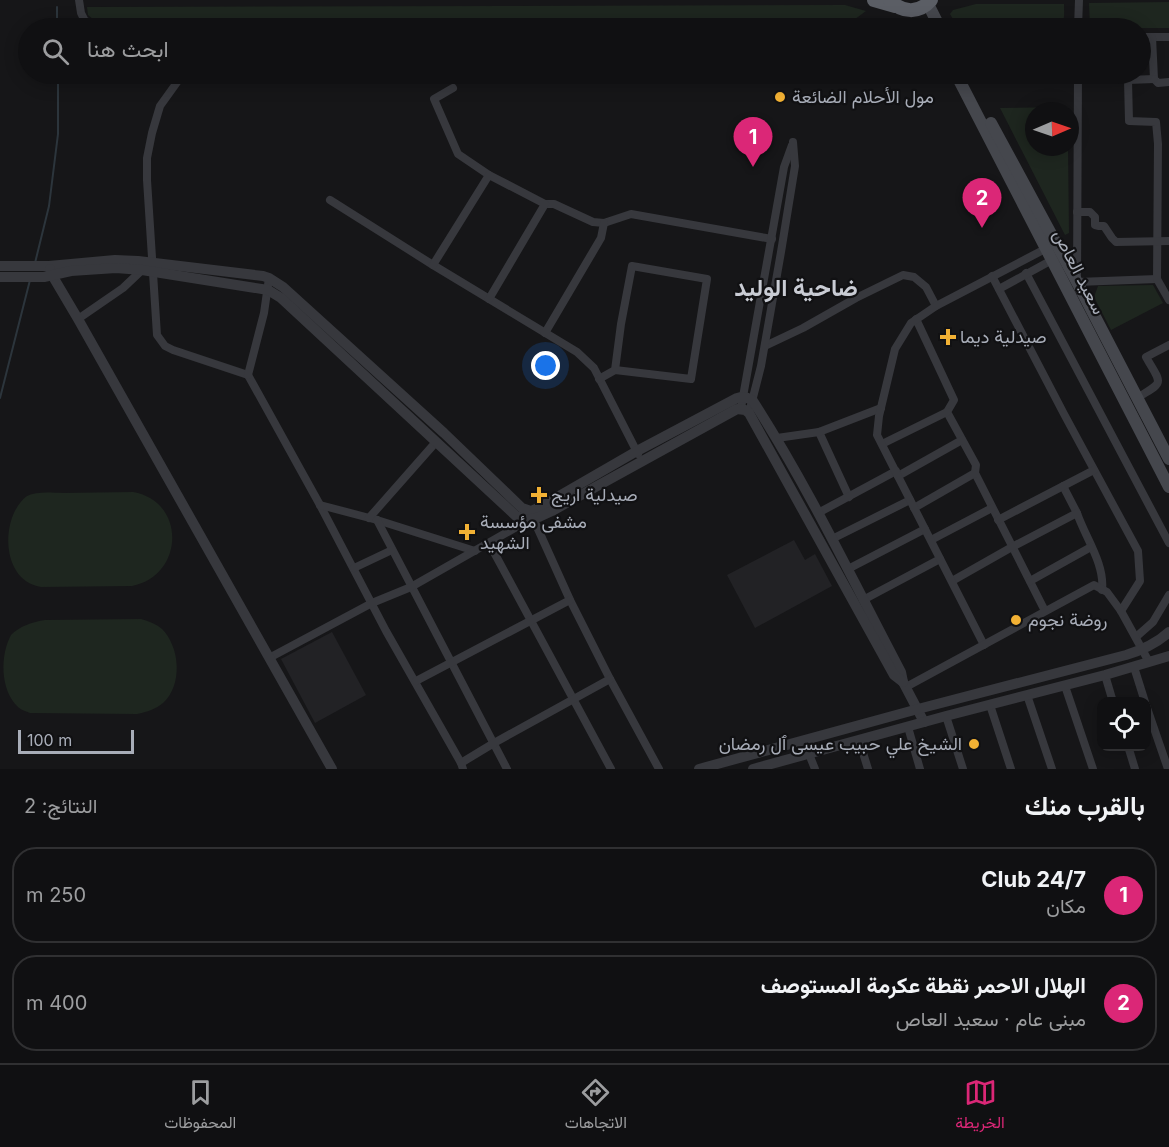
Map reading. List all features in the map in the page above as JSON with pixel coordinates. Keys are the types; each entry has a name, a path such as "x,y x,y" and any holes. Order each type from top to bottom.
{"highway":[{"path":"873,0 892,3 904,10 913,10 927,4"}],"main road":[{"path":"927,4 935,18"},
{"name":"سعيد العاص","path":"961,84 1169,487"},
{"path":"969,84 1077,282 1169,459"}],"street":[{"path":"79,0 84,18"},
{"path":"1078,18 1079,0"},
{"path":"1154,79 1152,37 1169,37"},
{"path":"1151,79 1158,83 1169,82"},
{"path":"176,84 160,106 147,158 148,268 156,335 165,346 173,350 248,375 462,766 494,743 610,679"},
{"path":"1078,84 1077,282 1157,279"},
{"path":"1128,84 1129,121 1153,121 1157,124 1157,279 1169,299"},
{"path":"453,88 434,99 458,154 489,175 545,204 554,204 593,222 604,223 631,214 772,240"},
{"path":"904,685 901,672 818,513 777,438 748,399 784,167 793,142 795,166 765,346 748,399 745,411 894,675 904,685 924,722"},
{"path":"433,265 489,175"},
{"path":"330,200 577,352 594,368 639,456"},
{"path":"489,299 545,204"},
{"path":"1077,212 1090,212 1095,218 1095,225 1104,226 1116,242 1169,241"},
{"path":"545,333 601,238 604,223"},
{"path":"999,289 1026,273 1050,254"},
{"path":"984,645 877,435 881,408 895,349 911,323 936,306 992,276 1050,254"},
{"path":"0,266 50,270 115,260 148,268 252,275 269,284 283,287 444,433 530,516 610,679 659,769"},
{"path":"599,378 615,370 691,380 707,279 632,266 615,370"},
{"path":"78,319 148,268"},
{"path":"0,277 44,277 50,270"},
{"path":"50,270 332,769"},
{"path":"1026,273 1169,543"},
{"path":"765,346 903,274 915,277 926,287 936,306"},
{"path":"992,276 1138,551 1140,581 1121,611"},
{"path":"248,375 269,284"},
{"path":"269,284 280,298 332,347 516,516 530,516"},
{"path":"882,444 947,412 954,400 916,319"},
{"path":"1137,398 1158,384 1158,379 1146,357 1169,345"},
{"path":"639,456 737,398 748,399"},
{"path":"777,438 819,432 881,408"},
{"path":"269,658 372,603 411,587 520,525 540,507 738,409 745,411"},
{"path":"947,412 976,465 975,473 1045,611"},
{"path":"819,432 849,497"},
{"path":"818,513 962,440"},
{"path":"373,519 436,442"},
{"path":"998,520 1094,470"},
{"path":"832,539 975,473"},
{"path":"1063,486 1100,567 1103,580 1102,590"},
{"path":"320,505 475,551"},
{"path":"931,540 992,508"},
{"path":"952,581 1077,513"},
{"path":"373,519 392,550 507,769"},
{"path":"848,569 925,529"},
{"path":"489,543 611,769"},
{"path":"1030,581 1091,547"},
{"path":"354,568 392,550"},
{"path":"863,600 940,559"},
{"path":"904,685 984,645 1094,585 1107,592 1121,611 1149,662"},
{"path":"1136,637 1153,622 1169,595"},
{"path":"416,681 570,600"},
{"path":"699,769 1143,650 1169,632"},
{"path":"758,768 1169,656"},
{"path":"1134,667 1144,697"},
{"path":"1105,675 1112,697"},
{"path":"1065,686 1093,769"},
{"path":"1027,695 1052,769"},
{"path":"990,705 1011,769"},
{"path":"946,716 963,769"},
{"path":"1151,719 1167,769"},
{"path":"908,727 920,769"},
{"path":"859,740 868,769"},
{"path":"1129,751 1135,769"},
{"path":"809,754 814,769"}],"shaded area":[{"path":"1169,2 1169,28 1151,28 1151,18 1090,18 1089,3"},
{"path":"976,4 1064,4 1064,18 952,18 950,14 953,10"},
{"path":"845,5 866,11 857,18 92,18 88,15 87,7"},
{"path":"1000,108 1025,108 1025,156 1068,156 1069,233 1065,235"},
{"path":"1153,285 1163,303 1111,330 1094,297 1098,286"},
{"path":"133,492 150,498 163,509 170,523 172,538 170,554 162,568 149,579 132,586 41,587 28,582 18,573 11,561 8,547 9,532 18,505 27,496 35,493"},
{"path":"794,540 805,560 815,554 832,586 755,628 727,575"},
{"path":"141,619 162,629 173,646 176,656 174,686 163,703 157,707 137,714 30,713 19,708 12,700 5,682 4,662 7,643 18,629 45,620"},
{"path":"332,632 366,695 315,723 281,659"}],"waterway":[{"path":"57,7 57,18"},
{"path":"35,263 49,206 58,134 58,84"},
{"path":"0,398 30,280"}],"place":[{"name":"مول الأحلام الضائعة","path":"780,97"},
{"name":"Club 24/7","path":"753,167"},
{"name":"الهلال الاحمر نقطة عكرمة المستوصف","path":"982,228"},
{"name":"صيدلية ديما","path":"948,337"},
{"name":"صيدلية اريج","path":"539,495"},
{"name":"مشفى مؤسسة الشهيد","path":"467,532"},
{"name":"روضة نجوم","path":"1016,620"},
{"name":"الشيخ علي حبيب عيسى ٱل رمضان","path":"974,744"}],"district":[{"name":"ضاحية الوليد","path":"796,288"}]}
